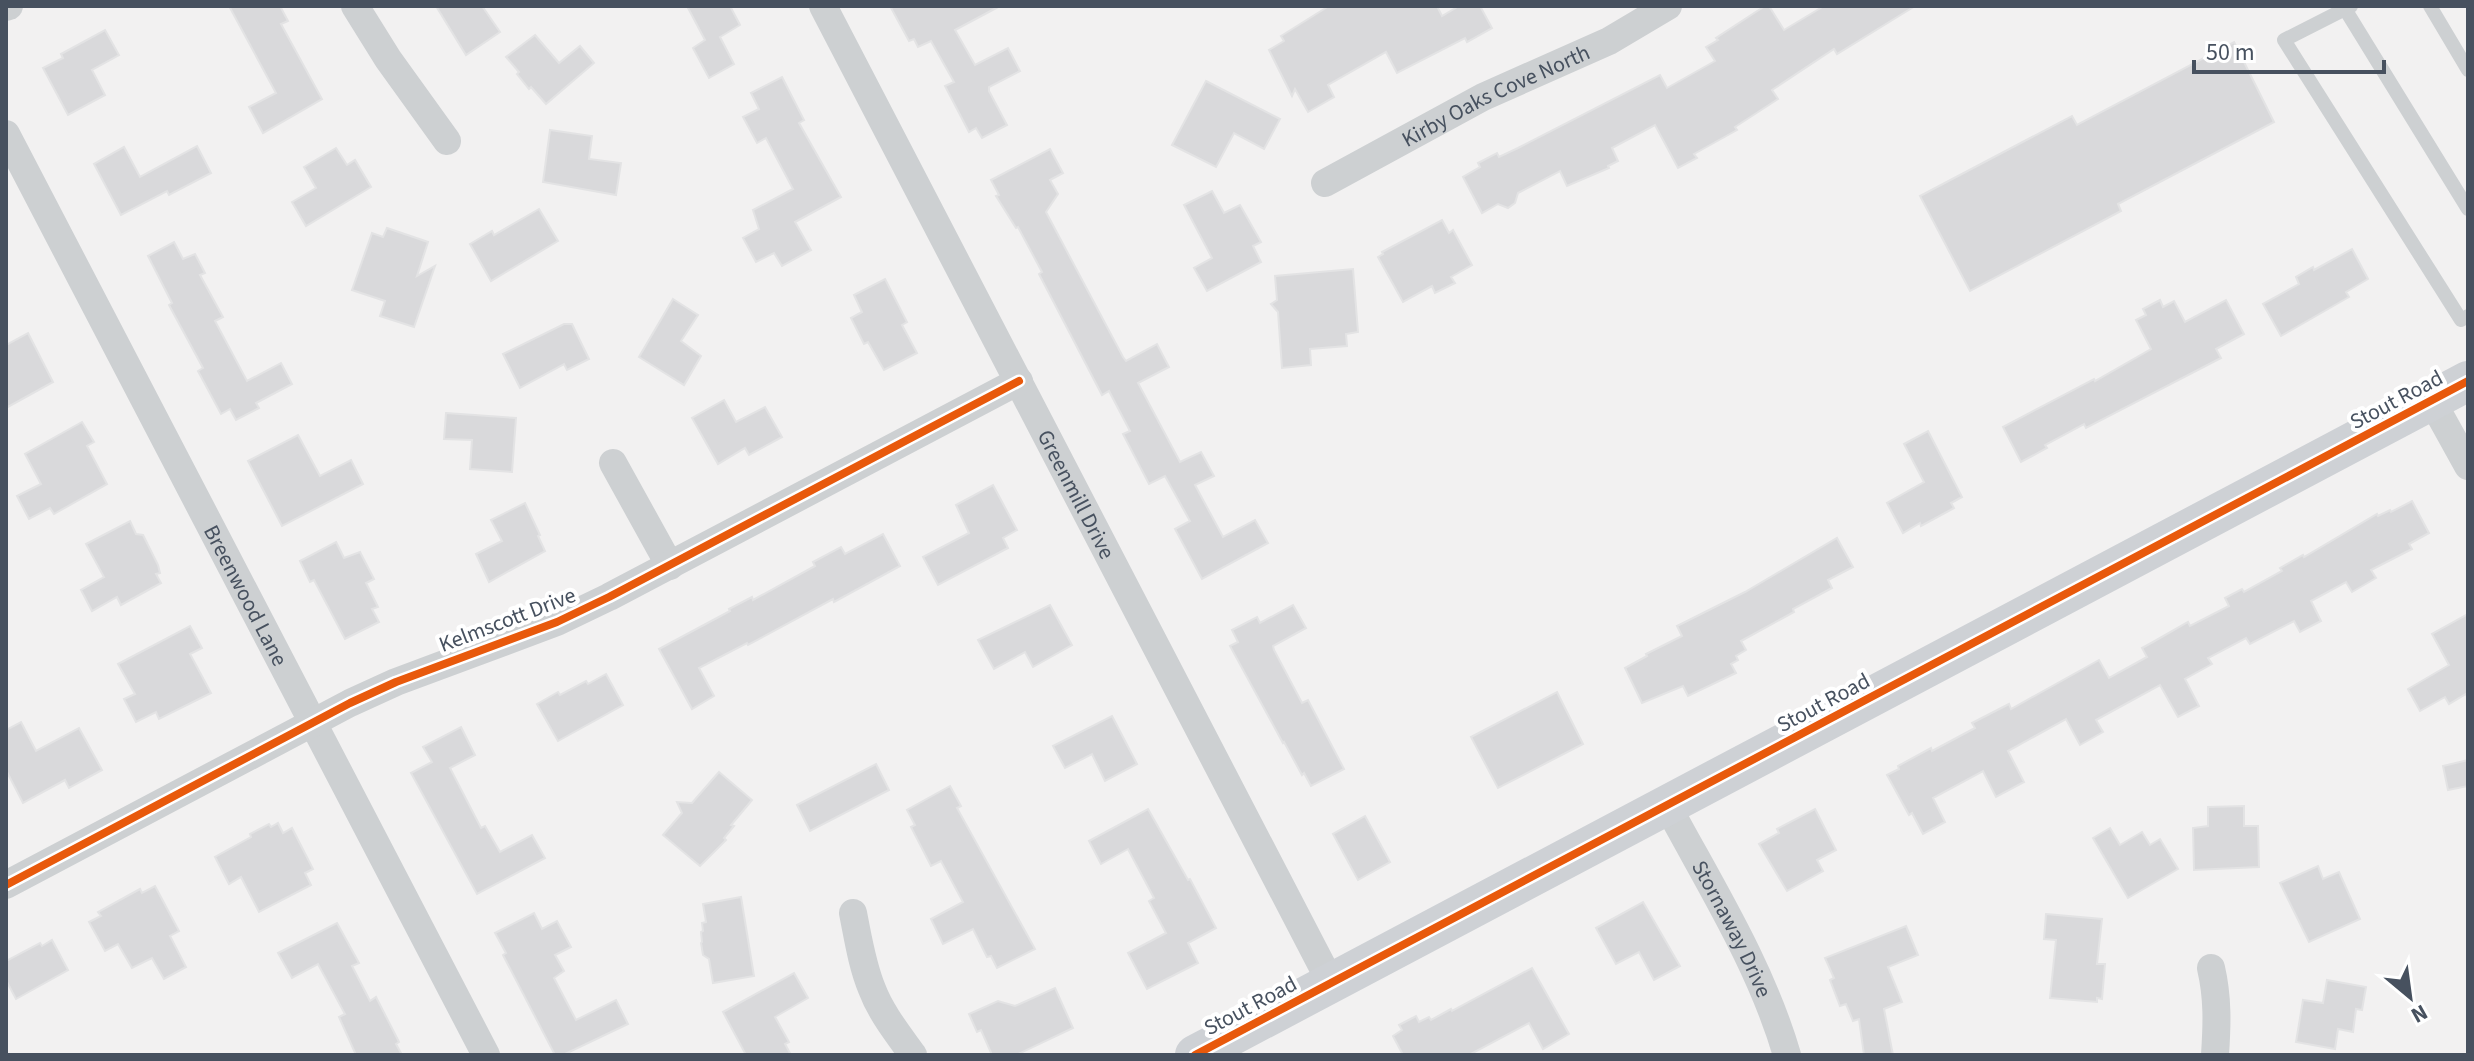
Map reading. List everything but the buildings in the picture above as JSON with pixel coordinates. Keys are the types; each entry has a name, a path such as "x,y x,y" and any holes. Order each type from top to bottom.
{"street":[{"path":"355,6 388,59 447,141"},
{"name":"Greenmill Drive","path":"823,6 1331,983"},
{"name":"Kirby Oaks Cove North","path":"1325,183 1483,97 1609,41 1668,6"},
{"name":"Breenwood Lane","path":"6,134 486,1055"},
{"name":"Kelmscott Drive","path":"6,885 314,721 396,682 557,622 670,566 1019,381"},
{"name":"Stout Road","path":"1195,1055 2468,381"},
{"path":"2432,401 2468,466"},
{"path":"613,463 670,566"},
{"name":"Stornaway Drive","path":"1667,805 1749,958 1767,997 1787,1055"},
{"path":"853,913 873,991 882,1010 913,1055"},
{"path":"2211,968 2217,993 2215,1055"}],"lane":[{"path":"2430,6 2468,70"},
{"path":"2468,209 2348,8 2284,40 2461,320 2468,316"}],"cycle path":[{"path":"6,885 350,703 396,682 557,622 609,597 1019,381"},
{"path":"1195,1055 2468,381"}]}
